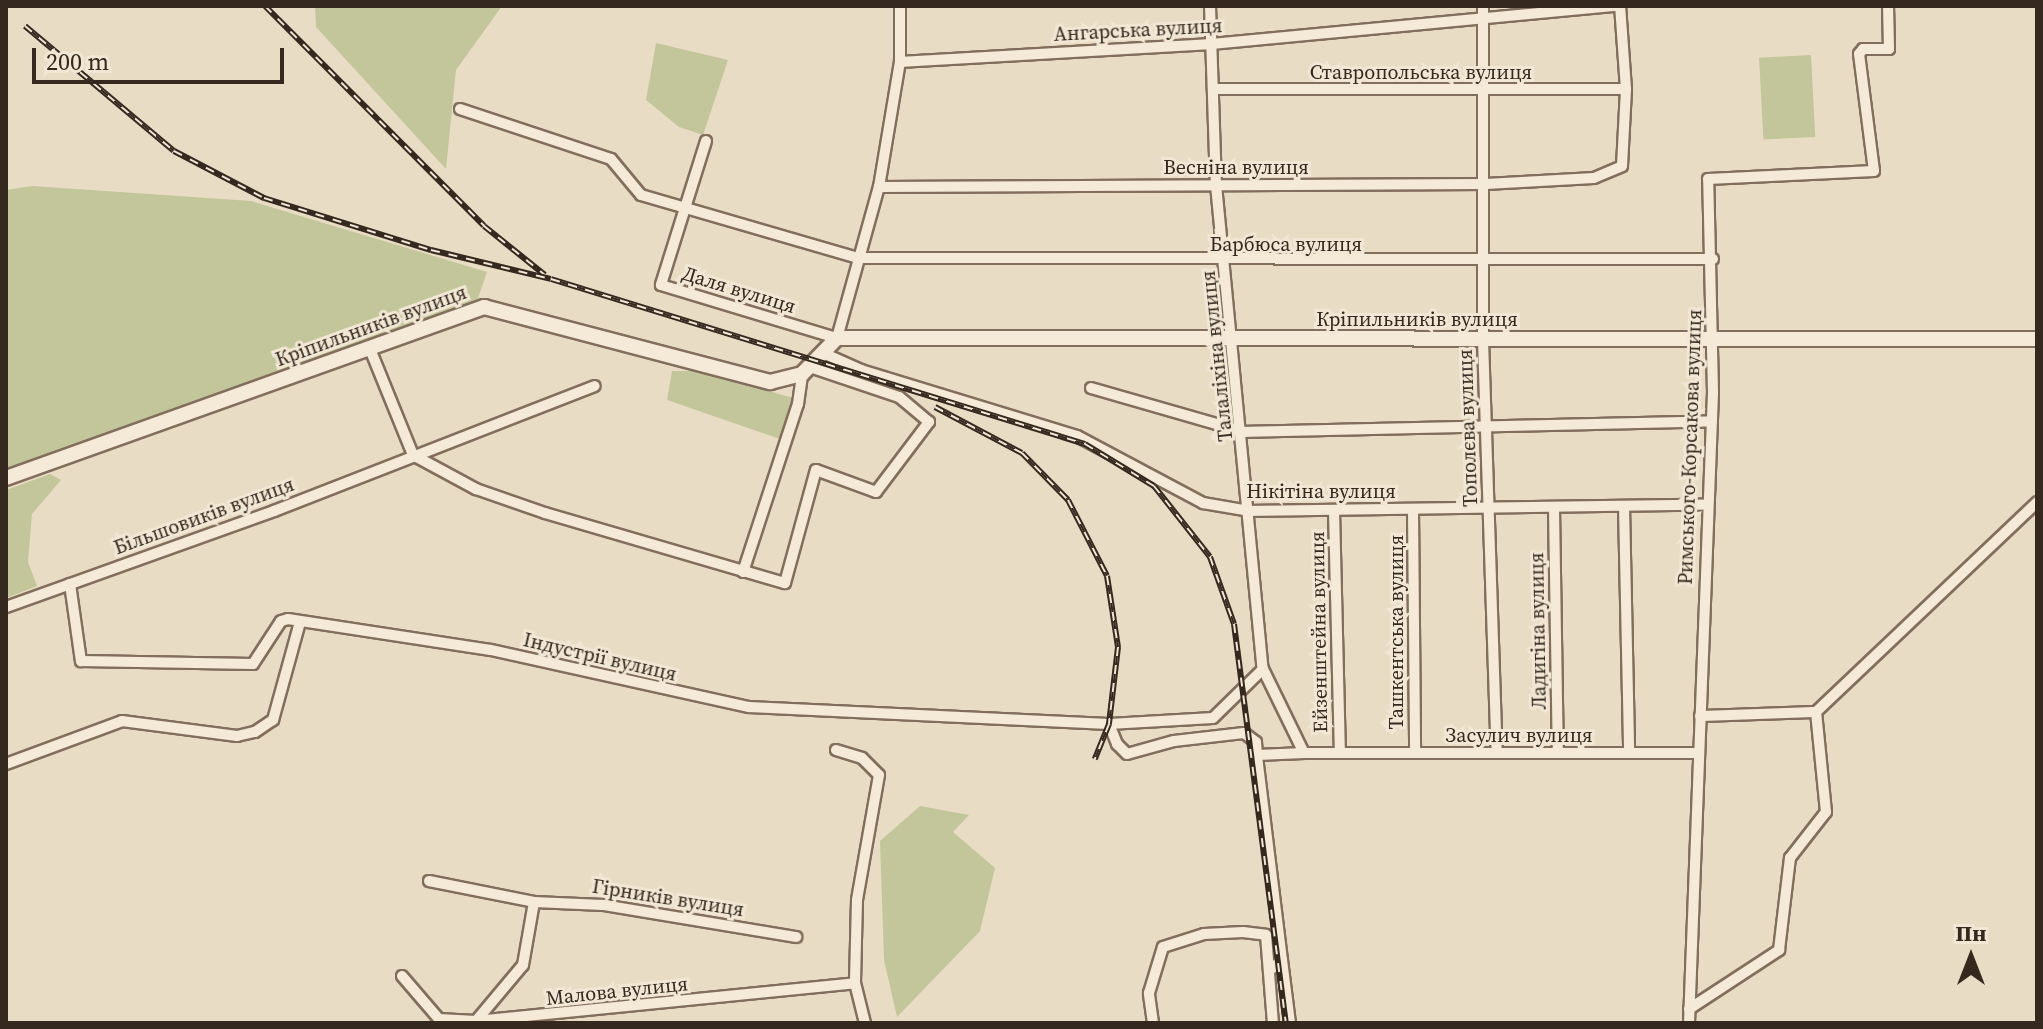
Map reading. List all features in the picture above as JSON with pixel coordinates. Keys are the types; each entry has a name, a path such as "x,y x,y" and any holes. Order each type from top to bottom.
{"street":[{"path":"370,349 413,455 476,489 545,513 743,572 798,404 806,370 837,338 879,187 900,62 900,6"},
{"name":"Талаліхіна вулиця","path":"1210,6 1216,185 1231,339 1244,432 1263,669"},
{"name":"Тополєва вулиця","path":"1483,6 1486,184 1483,340 1497,753"},
{"path":"1618,6 1626,89"},
{"name":"Ангарська вулиця","path":"900,62 1211,44 1484,22 1618,6"},
{"name":"Римського-Корсакова вулиця","path":"1689,1023 1714,338 1708,179 1874,171 1859,54 1863,49 1889,49 1888,6"},
{"name":"Ставропольська вулиця","path":"1215,89 1626,89"},
{"name":"Весніна вулиця","path":"879,187 1486,184 1594,178 1622,166 1626,89"},
{"path":"460,109 611,159 641,195 858,258"},
{"name":"Даля вулиця","path":"706,141 661,285 837,338"},
{"name":"Барбюса вулиця","path":"858,258 1224,263 1713,259"},
{"name":"Кріпильників вулиця","path":"6,478 484,307 770,382 806,370 899,397 929,422 876,492 816,470 785,583 743,572"},
{"name":"Кріпильників вулиця","path":"837,338 2037,339"},
{"name":"Нікітіна вулиця","path":"823,353 861,370 1077,436 1203,503 1250,511 1706,505"},
{"name":"Більшовиків вулиця","path":"6,607 595,386"},
{"path":"1091,388 1244,432 1712,421"},
{"path":"1700,716 1816,712 2037,502"},
{"path":"1624,506 1629,753"},
{"name":"Ладигіна вулиця","path":"1554,509 1558,753"},
{"name":"Ташкентська вулиця","path":"1413,510 1415,753"},
{"name":"Ейзенштейна вулиця","path":"1334,511 1340,753"},
{"path":"6,764 122,721 237,736 255,732 273,720 300,622 281,621 253,664 81,661 70,584"},
{"name":"Індустрії вулиця","path":"300,622 491,650 749,707 1109,724 1213,718 1263,669"},
{"path":"1263,669 1304,753"},
{"path":"1689,1009 1779,950 1790,858 1826,812 1816,712"},
{"path":"1109,724 1127,754 1174,741 1244,733 1256,742 1290,1023"},
{"path":"836,750 862,758 879,775 872,824 861,854 855,983 865,1023"},
{"name":"Засулич вулиця","path":"1257,755 1698,753"},
{"name":"Гірників вулиця","path":"429,881 534,902 603,905 796,937"},
{"path":"476,1021 523,965 534,902"},
{"path":"1153,1023 1149,993 1163,947 1204,934 1261,933 1268,944 1273,1023"},
{"path":"1271,969 1282,960"},
{"name":"Малова вулиця","path":"402,976 439,1019 476,1021 855,983"}],"green space":[{"path":"315,6 502,6 456,70 446,169 316,27"},
{"path":"656,43 728,60 703,135 679,127 646,100"},
{"path":"1811,55 1815,137 1763,140 1759,58"},
{"path":"32,186 251,201 487,272 477,301 6,471 6,190"},
{"path":"672,371 696,371 794,398 780,439 667,400"},
{"path":"50,474 61,480 32,514 28,562 37,586 6,598 6,490"},
{"path":"920,806 969,815 953,832 995,868 980,931 897,1017 884,960 880,841"}],"railway":[{"path":"265,6 484,226 545,275"},
{"path":"25,26 174,151 264,198 431,250 551,279 1085,444 1154,486 1210,557 1234,624 1286,1023"},
{"path":"935,407 1022,453 1068,500 1107,576 1118,647 1109,724 1095,759"}]}
